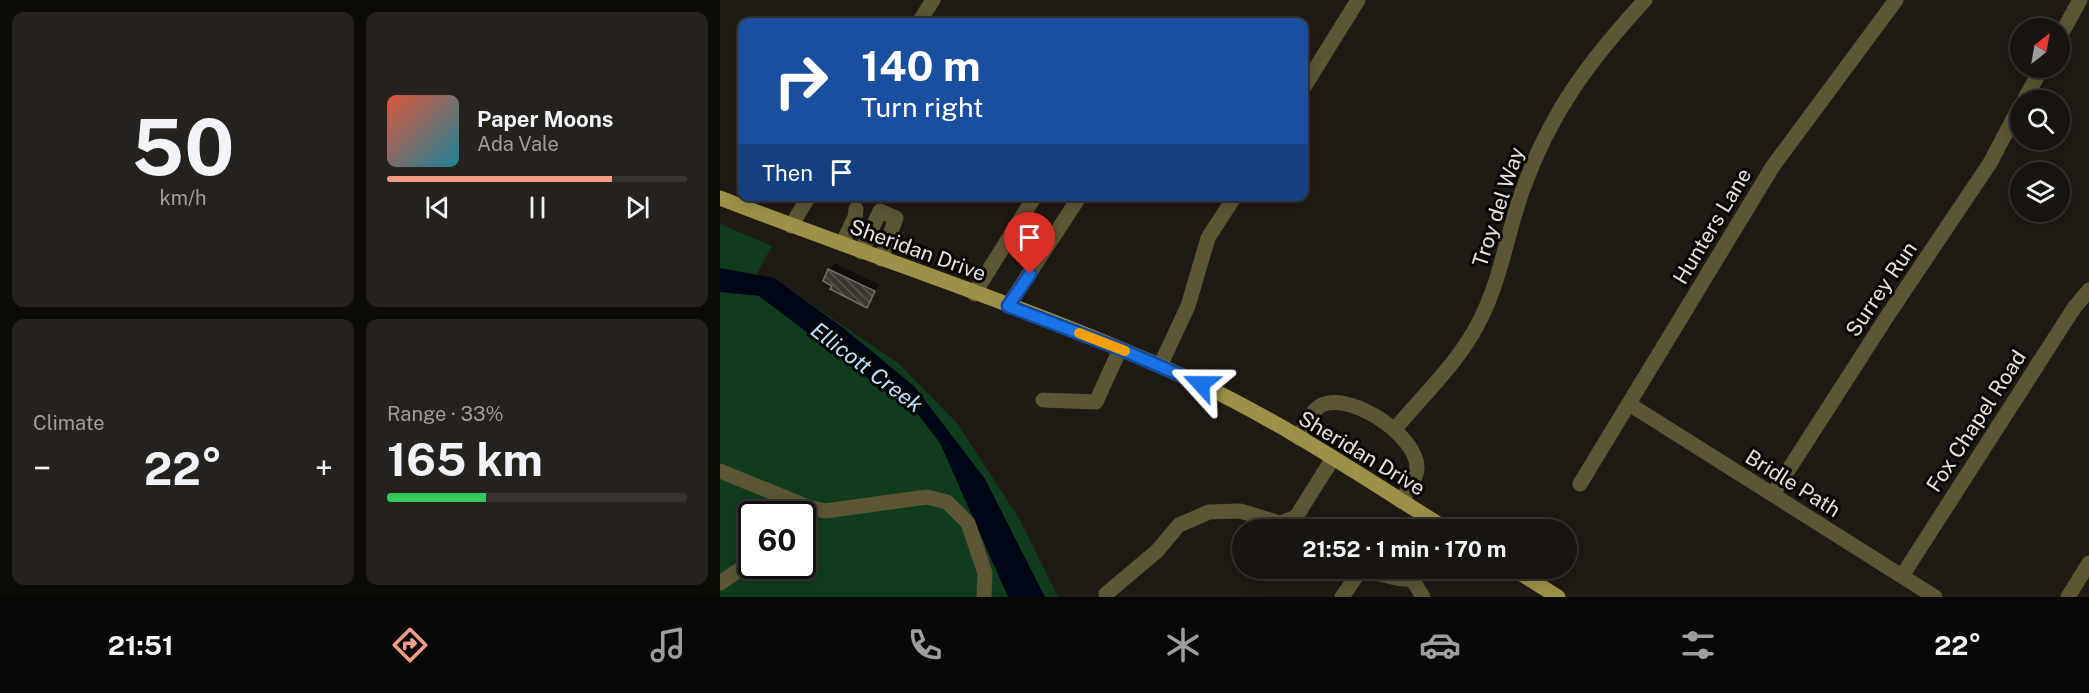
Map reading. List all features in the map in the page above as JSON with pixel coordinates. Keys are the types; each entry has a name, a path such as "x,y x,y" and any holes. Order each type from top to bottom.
{"main road":[{"name":"Sheridan Drive","path":"720,198 1120,349 1201,384 1333,458 1430,519"},
{"path":"1529,579 1558,597"}],"street":[{"path":"922,18 933,0"},
{"path":"1308,81 1358,0"},
{"name":"Troy del Way","path":"1395,429 1474,333 1492,293 1519,200 1548,129 1580,75 1615,31 1645,0"},
{"name":"Hunters Lane","path":"1580,484 1773,166 1896,0"},
{"path":"2070,18 2080,0"},
{"name":"Surrey Run","path":"1773,494 1888,315 1990,163 2010,125"},
{"path":"791,226 806,201"},
{"path":"974,294 1032,201"},
{"path":"1008,306 1077,201"},
{"path":"1160,366 1188,306 1208,238 1232,201"},
{"path":"842,244 855,217 856,209"},
{"path":"861,252 880,211 896,218 881,259"},
{"name":"Fox Chapel Road","path":"1902,576 2074,308 2089,290"},
{"path":"1043,400 1096,402 1120,349"},
{"path":"1299,438 1314,411 1324,404 1336,403 1374,416 1395,429 1410,449 1417,469 1401,501"},
{"name":"Bridle Path","path":"1629,404 1935,597"},
{"path":"1107,594 1157,551 1179,525 1209,512 1240,511 1280,524 1296,516 1333,458"},
{"path":"720,471 778,501"},
{"path":"816,510 825,511 927,497 948,502 968,523 985,573 984,597"},
{"path":"2068,597 2089,563"},
{"path":"720,583 738,571"},
{"path":"1342,597 1355,579"},
{"path":"1418,579 1423,597"}],"green space":[{"path":"720,224 772,246 753,281 795,293 898,363 957,423 1020,520 1058,597 720,597"}],"shaded area":[{"path":"720,268 774,278 842,327 914,386 985,479 1045,597 1008,597 940,443 906,399 836,339 771,290 720,282"}],"building":[{"path":"828,269 875,291 867,308 830,289 832,286 823,281"}],"waterway":[{"name":"Ellicott Creek","path":"720,283 762,287 897,389"}],"slow traffic":[{"path":"1079,333 1125,351"}],"route":[{"path":"1030,274 1008,306 1120,349 1201,384"}]}
